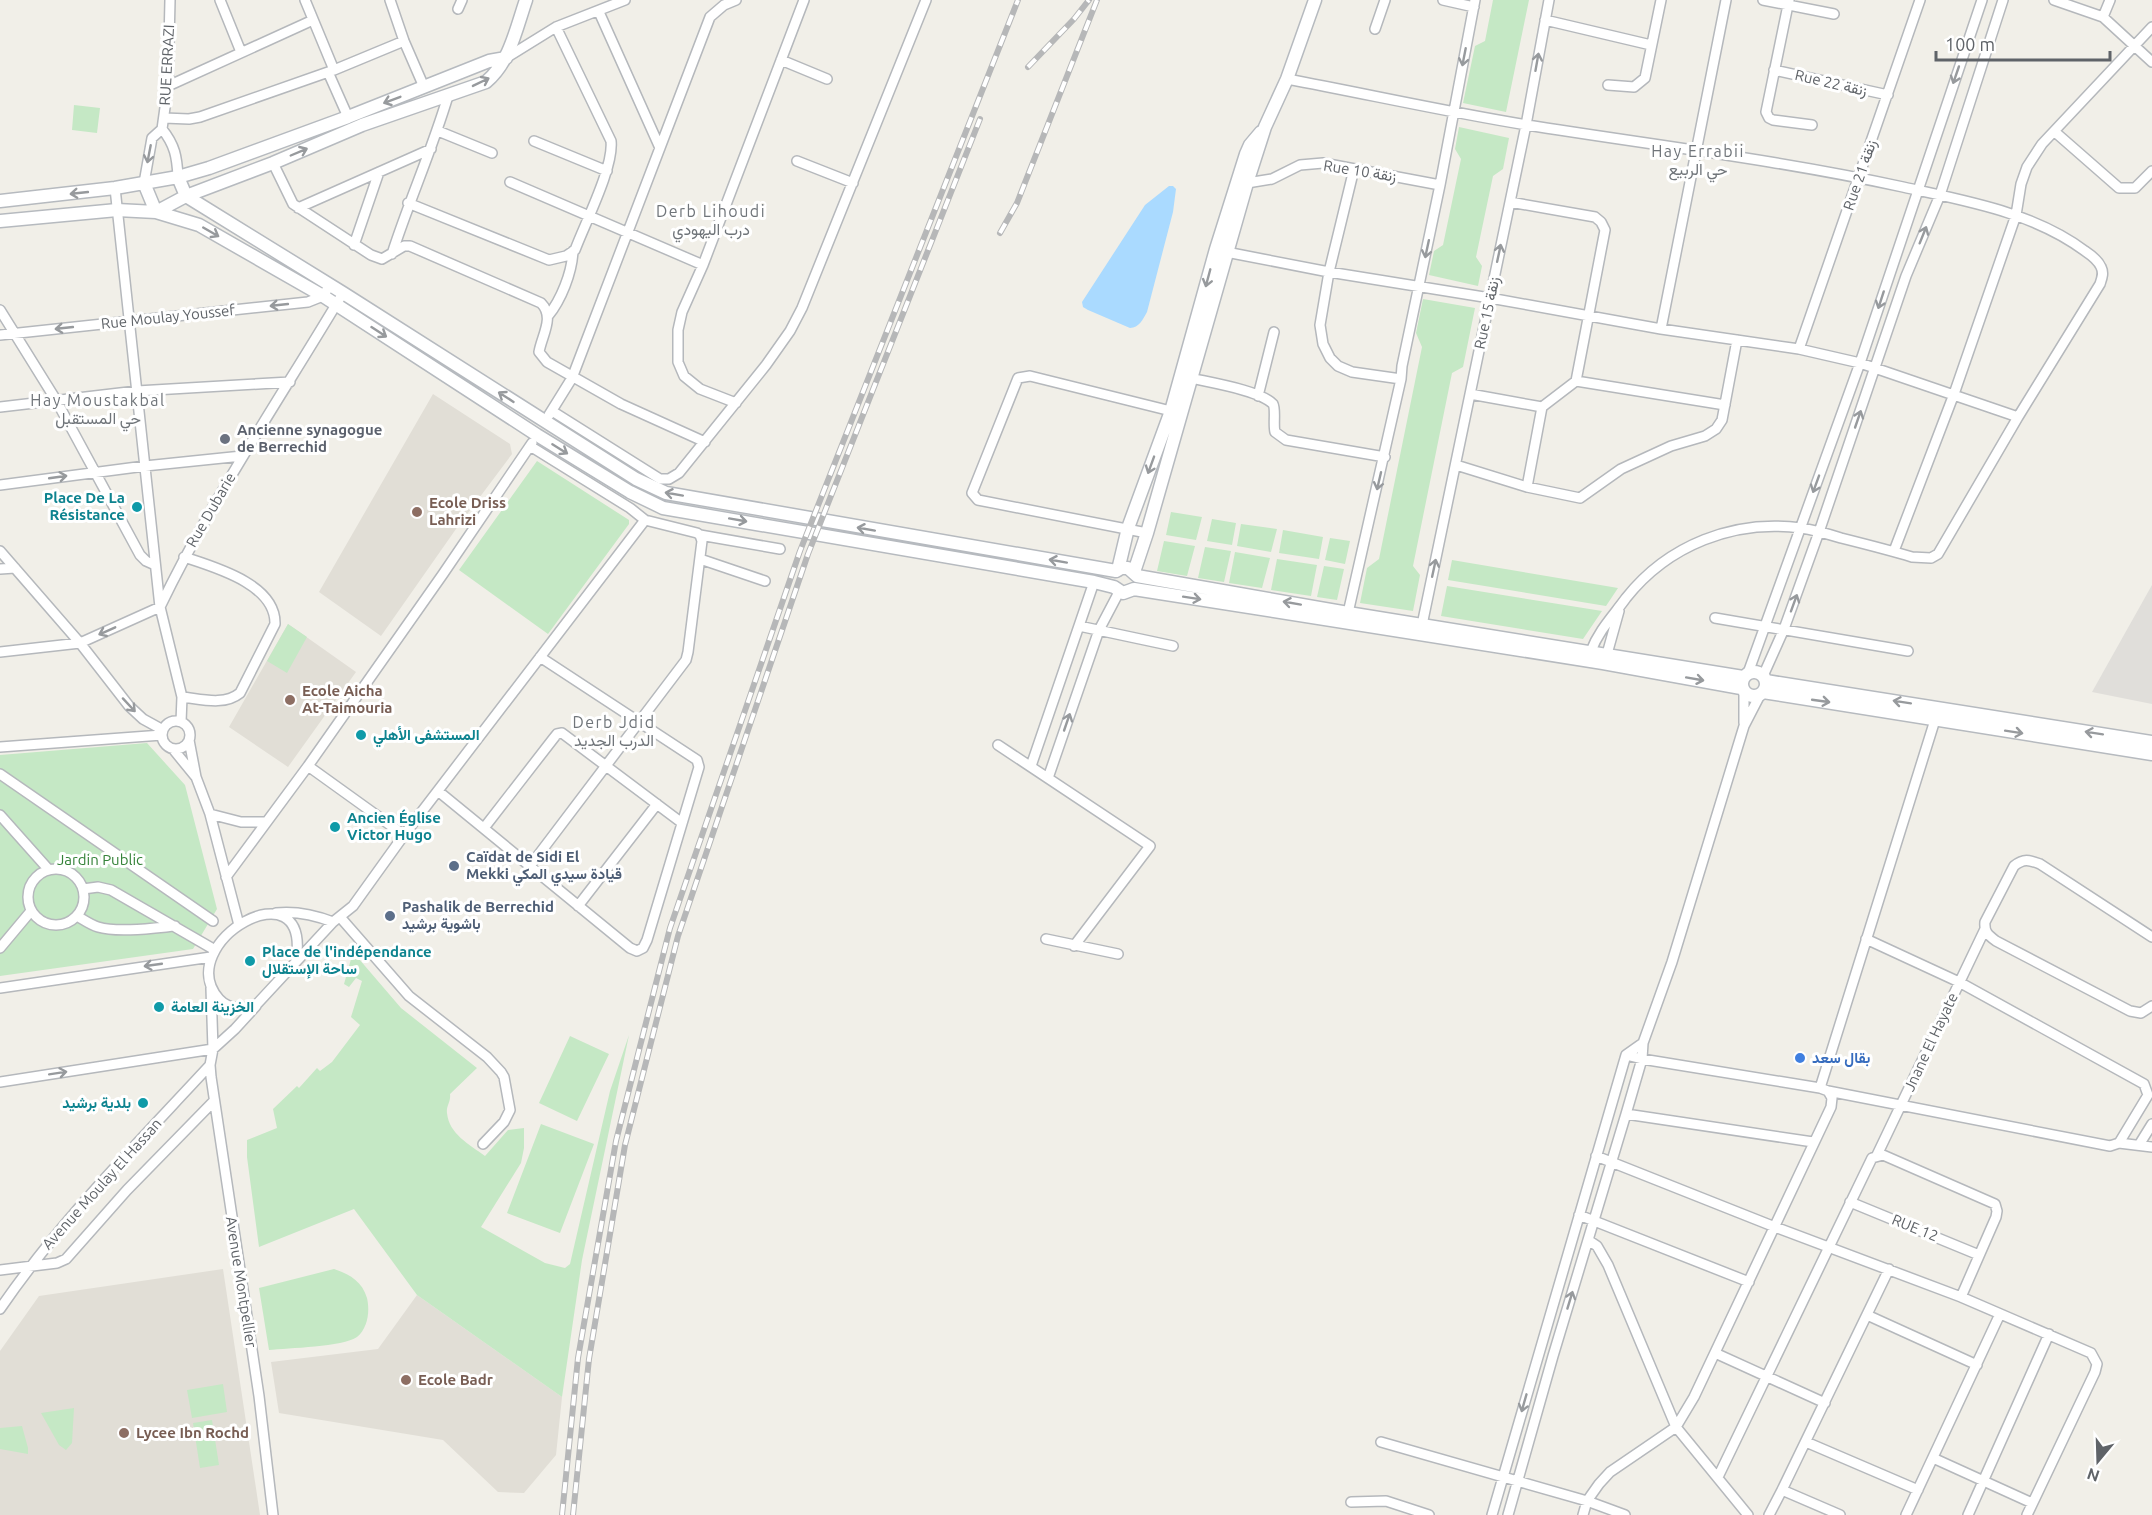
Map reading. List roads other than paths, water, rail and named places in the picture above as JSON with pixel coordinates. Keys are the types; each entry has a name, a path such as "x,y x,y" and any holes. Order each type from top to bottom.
{"main road":[{"path":"156,212 186,196 273,163 362,125 486,82 506,58 526,0"},
{"path":"1222,251 1265,127 1287,79 1315,0"},
{"path":"0,201 115,188 178,177 209,168 348,117 489,61 506,58"},
{"path":"339,298 537,435 630,492 663,508 1094,582 1127,593 1134,589 1137,582 1135,574 1246,154 1250,145 1265,127"},
{"path":"178,177 186,196 217,214 326,290 636,479 666,493 1117,570 1128,568 1135,574 1348,613 1591,651 1744,682 1754,697 1763,686"},
{"path":"144,183 156,212"},
{"path":"212,187 212,199 217,214"},
{"path":"0,221 117,210 156,212 200,225 326,290"},
{"path":"1116,590 1112,580 1117,570 1128,528 1171,411 1187,377"},
{"path":"1134,589 1603,663 1744,682 1758,673 1763,686"},
{"path":"1763,686 1935,720 2152,754"},
{"path":"1763,686 2152,742"}],"street":[{"name":"RUE ERRAZI","path":"144,183 152,138 162,129 164,118 168,86 170,0"},
{"path":"220,0 241,52"},
{"path":"305,0 348,117"},
{"path":"390,0 404,41 424,87"},
{"path":"506,58 556,27 625,0"},
{"path":"545,422 572,378 710,17 724,4 736,0"},
{"path":"736,403 700,389 684,376 678,362 678,330 682,312 703,265 804,0"},
{"path":"552,411 654,476 664,480 679,473 766,365 790,331 802,308 926,0"},
{"path":"1375,29 1385,0"},
{"path":"1348,613 1385,457 1475,3 1443,0"},
{"name":"Rue 15 زنقة","path":"1422,625 1526,125 1549,0"},
{"path":"1608,85 1634,87 1645,78 1661,0"},
{"path":"1661,330 1726,0"},
{"path":"1763,0 1788,3 1834,15"},
{"name":"Rue 21 زنقة","path":"1799,349 1920,0"},
{"path":"1744,726 1744,682 1860,363 1982,0"},
{"path":"1508,1515 1642,1059 1643,1043 1671,962 1744,726 1763,686 1820,532 1906,276 1940,195 2003,0"},
{"path":"2054,0 2103,17 2152,62"},
{"path":"2103,17 2109,0"},
{"path":"1788,3 1767,115 1773,120 1812,125"},
{"path":"599,12 660,148"},
{"path":"168,86 314,20"},
{"path":"1545,20 1651,45"},
{"path":"556,27 611,141 612,157 573,251 571,266 560,299 548,316 539,352 547,362 572,378 621,404 705,442"},
{"path":"1894,551 1954,394 2016,215 2021,184 2027,167 2043,144 2152,27"},
{"path":"164,118 200,117 331,71 404,41"},
{"path":"781,60 827,79"},
{"name":"Rue 22 زنقة","path":"1774,70 1888,95"},
{"path":"1287,79 1526,125 1696,150 1859,178 1940,195 2016,215 2068,238 2101,265 2103,274 2100,284 2018,417 1938,554 1931,558 1923,558 1801,528 1758,527 1730,531 1706,538 1658,565 1638,584 1600,630 1591,651"},
{"path":"392,254 408,203 438,131 448,96"},
{"path":"162,129 172,141 178,161 178,177"},
{"path":"438,131 492,153"},
{"path":"2055,132 2119,188 2135,188 2152,171"},
{"path":"534,141 607,171"},
{"path":"298,208 431,149"},
{"path":"797,161 853,183"},
{"path":"273,163 289,199 298,208 354,244 382,258 404,246 410,246 541,303 546,308 548,316"},
{"name":"Rue 10 زنقة","path":"1247,183 1272,179 1300,165 1323,164 1440,185"},
{"path":"1354,169 1329,272 1320,325 1323,344 1330,358 1338,366 1352,372 1401,379"},
{"path":"354,244 379,172"},
{"path":"510,182 703,265"},
{"path":"115,188 160,607 182,697 181,722 189,730 196,777 210,814 239,926"},
{"path":"1510,202 1585,214 1595,217 1605,230 1576,381 1542,407 1527,487"},
{"path":"408,203 549,260 559,259 573,251"},
{"path":"1222,251 1661,330 1799,349 1860,363 2018,417"},
{"name":"Rue Moulay Youssef","path":"0,335 308,302 326,290"},
{"name":"Rue Dubarie","path":"160,607 184,557 242,456 290,382 339,298"},
{"path":"0,310 56,400 140,555 146,561 156,565"},
{"path":"1258,396 1274,332"},
{"path":"1456,465 1527,487 1580,498 1621,469 1650,454 1705,436 1716,429 1722,420 1737,340"},
{"path":"1147,533 978,500 972,494 1018,378 1030,376 1171,411"},
{"path":"1187,377 1258,396 1272,404 1275,411 1273,422 1275,432 1280,437 1302,444 1385,457"},
{"path":"1576,381 1725,405"},
{"path":"0,407 136,391 290,382"},
{"path":"1470,394 1542,407"},
{"path":"226,877 308,766 537,435"},
{"path":"530,446 630,508 645,520 700,535 780,549"},
{"path":"0,485 242,456"},
{"path":"0,1082 213,1049 235,1029 337,919 353,906 404,835 645,520"},
{"path":"530,866 686,660 700,559 702,541 700,535"},
{"path":"0,550 80,643 129,706 162,733 165,744 174,749 196,777"},
{"path":"182,697 224,701 240,693 275,624 275,613 272,606 243,581 230,573 184,557"},
{"path":"700,559 765,581"},
{"path":"0,569 15,568"},
{"path":"1030,766 1094,582"},
{"path":"1048,778 1099,630 1116,590"},
{"path":"1606,654 1621,605"},
{"path":"0,652 80,643 160,607"},
{"path":"1715,618 1908,651"},
{"path":"1079,626 1173,646"},
{"path":"438,791 630,948 637,951 643,948 698,775 697,760 540,657"},
{"path":"1824,1090 1866,939 1935,720"},
{"path":"162,733 169,723 181,722"},
{"path":"0,747 162,733"},
{"path":"484,828 557,734 562,733 682,823"},
{"path":"174,749 183,747 189,740"},
{"path":"998,745 1150,846 1074,946"},
{"path":"308,766 404,835"},
{"path":"0,774 213,921"},
{"path":"579,906 657,804"},
{"path":"210,814 241,822 265,822"},
{"path":"0,815 48,870"},
{"name":"Jnane El Hayate","path":"1718,1477 1828,1246 1872,1158 1877,1155 1985,929 1985,922 2014,866 2021,860 2040,864 2152,937"},
{"path":"48,870 63,870 70,873 76,877 83,889 84,903 77,916 66,924 53,926 41,921 28,904 28,891 36,877 48,870"},
{"path":"83,889 92,887 111,890 175,926 213,953"},
{"path":"0,948 32,911"},
{"path":"257,1004 244,1009 221,1001 209,980 208,969 213,953 229,933 257,915 285,912 337,919 409,996 487,1057 501,1072 510,1110 504,1122 483,1143"},
{"path":"274,913 282,916 295,928 298,945 296,961"},
{"path":"77,916 94,926 104,928 146,929 175,926"},
{"path":"1985,929 1988,936 1996,941 2130,1011 2141,1013 2152,1006"},
{"path":"1046,939 1118,954"},
{"path":"1866,939 1959,982 2144,1084 2148,1095 2119,1143"},
{"path":"0,988 213,953"},
{"name":"Avenue Montpellier","path":"209,980 213,1008 213,1049 210,1065 214,1101 259,1396 273,1515"},
{"path":"1492,1515 1626,1055 1643,1043"},
{"path":"1626,1055 1901,1104 2110,1146 2119,1143 2152,1147"},
{"name":"Avenue Moulay El Hassan","path":"0,1309 30,1265 95,1189 210,1065"},
{"path":"1583,1515 1587,1501 1610,1472 1676,1427 1694,1397 1831,1107 1832,1098 1824,1090"},
{"path":"0,1270 57,1263 66,1259 127,1190 214,1101"},
{"path":"1626,1114 1813,1143"},
{"path":"2139,1145 2152,1124"},
{"path":"1877,1155 1883,1155 1995,1204 1996,1217 1960,1297"},
{"path":"1596,1156 1960,1297 2091,1353 2097,1364 2027,1515"},
{"name":"RUE 12","path":"1850,1202 1979,1255"},
{"path":"1579,1215 1749,1282"},
{"path":"1588,1240 1597,1246 1608,1265 1676,1427 1748,1515"},
{"path":"1769,1515 1889,1269"},
{"path":"1906,1515 2000,1314"},
{"path":"1867,1315 1977,1365"},
{"path":"1968,1515 2049,1334"},
{"path":"1715,1353 1825,1403"},
{"path":"1381,1442 1587,1501 1625,1515"},
{"path":"1806,1442 1918,1490"},
{"path":"1933,1458 2032,1503"},
{"path":"1782,1490 1840,1515"},
{"path":"1351,1502 1386,1501 1409,1512 1429,1515"}],"water":[{"path":"1169,186 1176,189 1173,212 1147,312 1142,320 1138,325 1130,328 1083,307 1082,302 1145,205"}],"railway":[{"path":"562,1515 578,1358 616,1141 670,928 800,551 1018,0"},
{"path":"1028,67 1089,0"},
{"path":"1000,233 1017,203 1097,0"},
{"path":"573,1515 589,1359 625,1145 678,936 808,554 980,119"}],"place":[{"name":"Ancienne synagogue de Berrechid","path":"225,439"},
{"name":"Place De La Résistance","path":"137,507"},
{"name":"Ecole Driss Lahrizi","path":"417,512"},
{"name":"Ecole Aicha At-Taimouria","path":"290,700"},
{"name":"المستشفى الأهلي","path":"361,735"},
{"name":"Ancien Église Victor Hugo","path":"335,827"},
{"name":"Caïdat de Sidi El Mekki قيادة سيدي المكي","path":"454,866"},
{"name":"Pashalik de Berrechid باشوية برشيد","path":"390,916"},
{"name":"Place de l'indépendance ساحة الإستقلال","path":"250,961"},
{"name":"الخزينة العامة","path":"159,1007"},
{"name":"بقال سعد","path":"1800,1058"},
{"name":"بلدية برشيد","path":"143,1103"},
{"name":"Ecole Badr","path":"406,1380"},
{"name":"Lycee Ibn Rochd","path":"124,1433"}],"district":[{"name":"Hay Errabii حي الربيع","path":"1698,160"},
{"name":"Derb Lihoudi درب اليهودي","path":"711,220"},
{"name":"Hay Moustakbal حي المستقبل","path":"98,409"},
{"name":"Derb Jdid الدرب الجديد","path":"614,731"}],"park label":[{"name":"Jardin Public","path":"100,860"}]}
